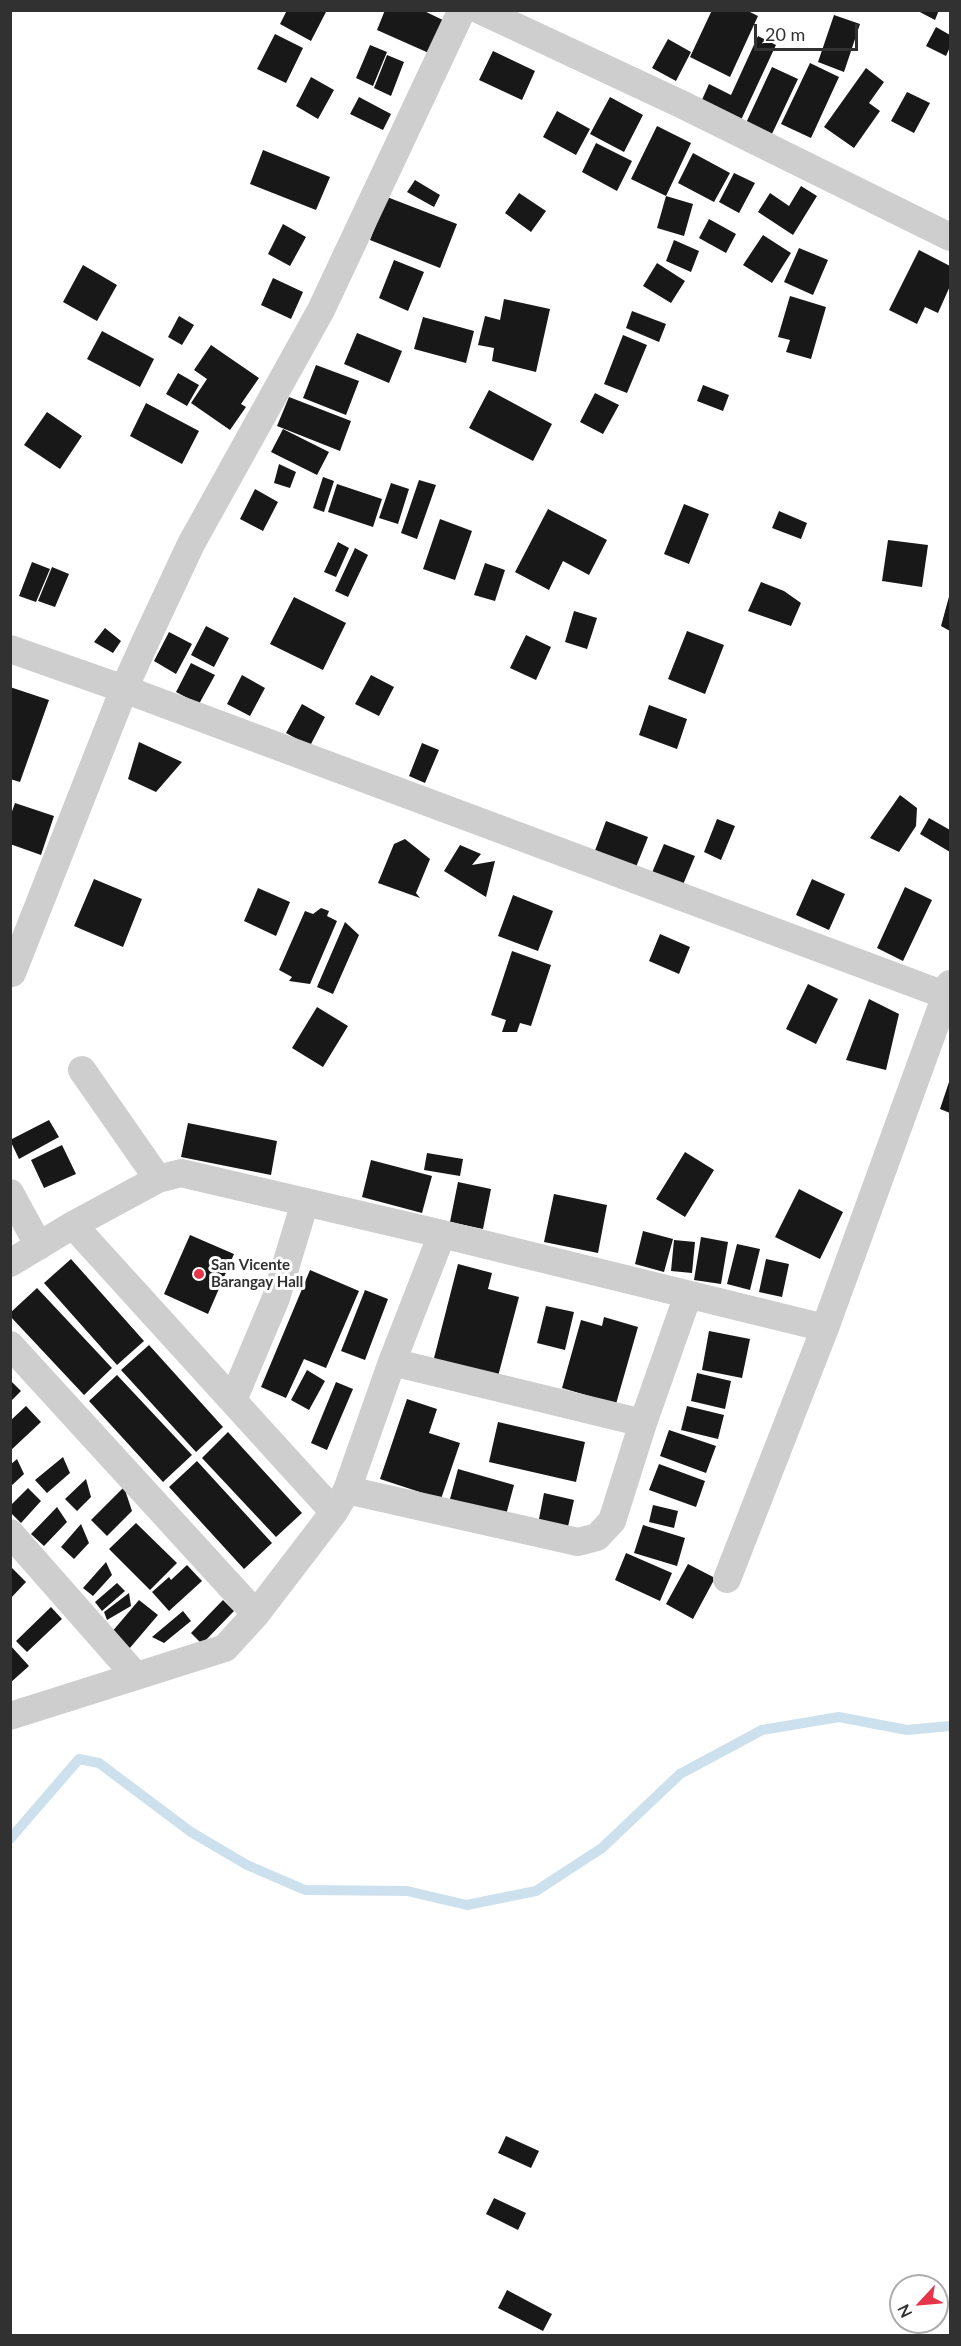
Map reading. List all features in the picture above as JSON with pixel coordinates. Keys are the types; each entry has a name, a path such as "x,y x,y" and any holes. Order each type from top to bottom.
{"street":[{"path":"12,973 124,689 191,544 321,310 462,10"},
{"path":"480,10 681,104 951,237"},
{"path":"10,649 949,992 825,1328 727,1579"},
{"path":"82,1070 158,1179"},
{"path":"10,1263 73,1225 158,1179 181,1173 825,1328"},
{"path":"10,1193 39,1246"},
{"path":"233,1400 276,1298 305,1202"},
{"path":"73,1225 233,1400 341,1501 578,1542 597,1537 612,1521 643,1423 688,1295"},
{"path":"10,1716 225,1648 256,1614 341,1501 442,1234"},
{"path":"10,1345 256,1614"},
{"path":"392,1362 643,1423"},
{"path":"10,1533 136,1676"}],"building":[{"path":"287,10 327,10 311,41 280,24"},
{"path":"385,10 422,10 445,21 431,54 377,30"},
{"path":"712,10 746,10 758,16 730,77 690,57"},
{"path":"916,10 939,10 935,20"},
{"path":"834,15 860,24 844,72 818,62"},
{"path":"936,27 950,35 950,47 946,56 926,46"},
{"path":"275,34 303,48 286,83 257,69"},
{"path":"758,36 776,45 741,120 701,102 709,84 731,95"},
{"path":"668,39 691,52 676,81 652,68"},
{"path":"370,45 387,52 373,86 356,78"},
{"path":"493,51 535,71 522,100 479,80"},
{"path":"387,55 404,62 391,96 374,88"},
{"path":"810,63 839,77 811,138 781,124"},
{"path":"772,67 798,79 771,136 746,123"},
{"path":"866,68 884,82 869,103 880,111 854,148 824,127"},
{"path":"311,77 334,90 318,119 296,106"},
{"path":"907,92 930,103 914,133 891,121"},
{"path":"359,97 391,114 383,130 350,114"},
{"path":"610,97 643,115 624,152 590,134"},
{"path":"557,111 590,129 576,155 543,137"},
{"path":"657,126 691,143 666,196 631,179"},
{"path":"596,143 632,161 617,191 582,172"},
{"path":"263,150 330,177 316,210 250,184"},
{"path":"693,153 730,173 714,202 678,183"},
{"path":"734,173 755,183 739,213 719,202"},
{"path":"415,180 440,195 434,207 407,192"},
{"path":"801,186 817,196 793,235 758,212 770,193 789,206"},
{"path":"519,193 546,211 531,232 505,213"},
{"path":"666,196 693,204 684,236 657,228"},
{"path":"387,197 457,224 440,268 370,240"},
{"path":"709,219 736,234 726,253 699,238"},
{"path":"283,224 306,237 290,266 268,254"},
{"path":"763,235 791,253 772,283 743,265"},
{"path":"674,240 699,251 691,272 666,261"},
{"path":"799,248 828,260 813,295 784,282"},
{"path":"919,250 950,266 950,286 938,313 925,307 917,324 889,310"},
{"path":"394,260 424,272 408,311 379,298"},
{"path":"657,263 685,281 671,303 643,286"},
{"path":"83,265 117,285 97,321 63,302"},
{"path":"273,278 303,292 291,319 261,305"},
{"path":"790,296 826,307 811,359 786,352 790,340 778,337"},
{"path":"504,299 550,309 536,372 492,361 494,348 478,345 485,316 500,320"},
{"path":"632,311 666,324 659,342 626,328"},
{"path":"179,316 194,325 182,345 168,337"},
{"path":"423,317 474,331 466,363 414,349"},
{"path":"102,331 154,359 140,387 87,359"},
{"path":"357,333 402,351 389,383 344,364"},
{"path":"623,335 647,345 627,393 604,384"},
{"path":"211,345 259,378 241,404 246,407 230,430 191,403 207,379 194,370"},
{"path":"316,365 359,381 346,415 303,398"},
{"path":"178,373 199,385 187,406 166,394"},
{"path":"703,385 729,395 723,411 697,401"},
{"path":"489,390 552,424 533,461 469,428"},
{"path":"595,393 619,405 603,434 580,422"},
{"path":"289,397 351,421 340,451 277,426"},
{"path":"146,403 199,431 182,464 130,436"},
{"path":"47,412 82,436 60,469 24,445"},
{"path":"283,429 329,452 317,475 271,452"},
{"path":"279,464 296,472 290,488 274,483"},
{"path":"323,477 334,481 324,512 313,508"},
{"path":"419,480 436,485 417,539 401,533"},
{"path":"391,483 409,489 398,524 379,518"},
{"path":"337,484 382,499 373,527 328,512"},
{"path":"255,489 278,502 263,531 240,519"},
{"path":"684,504 709,514 689,564 664,554"},
{"path":"548,509 607,540 589,575 563,561 549,590 515,572"},
{"path":"779,511 807,523 801,539 772,528"},
{"path":"440,519 472,531 455,580 423,569"},
{"path":"888,540 928,545 922,587 882,581"},
{"path":"338,542 349,548 336,577 324,572"},
{"path":"355,548 368,555 348,597 335,591"},
{"path":"32,562 50,569 36,602 19,596"},
{"path":"485,563 505,570 495,601 474,595"},
{"path":"52,567 69,574 55,607 38,601"},
{"path":"761,582 784,591 801,603 791,626 748,611"},
{"path":"950,593 950,631 941,626"},
{"path":"294,597 346,623 323,670 270,644"},
{"path":"574,611 597,618 587,649 565,642"},
{"path":"206,626 229,638 214,667 191,655"},
{"path":"105,628 121,641 113,653 94,642"},
{"path":"687,631 724,645 705,694 668,679"},
{"path":"169,632 192,644 176,674 154,661"},
{"path":"526,635 551,647 536,680 510,668"},
{"path":"191,663 215,675 199,704 176,692"},
{"path":"242,675 265,688 250,716 227,704"},
{"path":"371,675 394,687 379,716 355,704"},
{"path":"10,687 49,700 20,782 10,779"},
{"path":"302,704 325,717 310,746 286,733"},
{"path":"649,705 687,719 677,749 639,735"},
{"path":"139,742 182,762 156,792 128,779"},
{"path":"422,743 439,750 425,783 409,776"},
{"path":"900,795 917,808 916,826 899,852 870,838"},
{"path":"15,803 54,816 41,855 10,844 10,817"},
{"path":"929,818 950,830 950,852 920,834"},
{"path":"717,819 735,826 721,860 704,852"},
{"path":"606,821 648,837 634,872 593,856"},
{"path":"405,839 430,859 416,893 420,898 378,883 394,844"},
{"path":"664,844 695,856 682,887 651,875"},
{"path":"460,845 481,854 472,865 495,861 486,897 444,871"},
{"path":"94,879 142,899 123,947 74,926"},
{"path":"812,879 845,894 829,930 796,915"},
{"path":"905,887 932,900 903,961 877,948"},
{"path":"258,888 290,902 276,936 244,921"},
{"path":"513,895 553,911 538,951 498,936"},
{"path":"321,908 329,911 327,916 337,921 310,984 289,981 292,977 279,970 305,911 313,914"},
{"path":"345,922 359,935 333,994 317,987"},
{"path":"660,934 690,947 679,974 649,961"},
{"path":"512,951 551,965 531,1026 520,1023 517,1032 502,1032 506,1020 491,1015"},
{"path":"808,984 838,999 816,1044 786,1029"},
{"path":"869,999 899,1014 886,1070 846,1060"},
{"path":"317,1007 348,1026 323,1067 292,1048"},
{"path":"950,1079 950,1113 940,1109"},
{"path":"49,1120 59,1137 19,1159 10,1140"},
{"path":"188,1123 277,1141 271,1175 181,1157"},
{"path":"62,1145 76,1174 44,1188 31,1160"},
{"path":"685,1152 714,1170 685,1217 656,1199"},
{"path":"427,1153 463,1159 460,1176 424,1170"},
{"path":"371,1160 432,1176 422,1213 362,1197"},
{"path":"458,1182 491,1189 483,1229 450,1222"},
{"path":"799,1189 843,1212 820,1259 775,1237"},
{"path":"554,1194 607,1205 598,1253 544,1242"},
{"path":"643,1231 673,1239 664,1272 635,1264"},
{"name":"San Vicente Barangay Hall","path":"190,1235 234,1254 208,1314 164,1294"},
{"path":"701,1237 728,1242 721,1284 694,1280"},
{"path":"674,1240 695,1242 692,1273 671,1271"},
{"path":"737,1244 760,1249 750,1290 727,1284"},
{"path":"71,1259 144,1341 117,1365 44,1283"},
{"path":"766,1259 789,1264 782,1297 759,1292"},
{"path":"458,1264 492,1273 488,1289 519,1297 497,1380 433,1362"},
{"path":"310,1270 359,1291 326,1368 304,1359 286,1398 261,1387"},
{"path":"37,1288 112,1368 84,1395 10,1316 10,1313"},
{"path":"365,1290 388,1299 365,1360 341,1351"},
{"path":"546,1306 574,1312 565,1350 537,1343"},
{"path":"604,1317 638,1327 616,1404 562,1388 581,1320 602,1326"},
{"path":"709,1331 750,1339 742,1378 702,1370"},
{"path":"149,1345 223,1427 196,1452 121,1370"},
{"path":"307,1370 325,1381 309,1410 291,1400"},
{"path":"697,1373 731,1381 725,1409 691,1401"},
{"path":"117,1375 192,1455 163,1482 89,1401"},
{"path":"10,1380 21,1391 10,1402"},
{"path":"336,1382 353,1389 327,1450 311,1443"},
{"path":"407,1399 437,1409 429,1433 460,1443 441,1499 380,1479"},
{"path":"26,1406 41,1422 10,1451 10,1421"},
{"path":"687,1406 724,1415 718,1439 681,1430"},
{"path":"498,1422 585,1442 576,1482 489,1462"},
{"path":"669,1430 716,1446 706,1473 660,1456"},
{"path":"228,1432 302,1513 276,1537 202,1458"},
{"path":"63,1457 70,1473 47,1493 35,1480"},
{"path":"17,1459 24,1474 10,1487 10,1465"},
{"path":"197,1461 272,1543 244,1569 169,1487"},
{"path":"659,1464 705,1481 696,1507 649,1490"},
{"path":"458,1469 514,1485 506,1515 450,1499"},
{"path":"86,1479 91,1497 77,1511 65,1499"},
{"path":"124,1487 132,1511 107,1536 91,1520"},
{"path":"28,1488 41,1501 21,1523 10,1512 10,1506"},
{"path":"544,1493 574,1500 567,1531 538,1524"},
{"path":"653,1505 678,1511 674,1528 649,1522"},
{"path":"57,1507 67,1522 44,1546 31,1534"},
{"path":"136,1523 177,1563 150,1590 109,1549"},
{"path":"81,1524 89,1543 74,1559 61,1547"},
{"path":"643,1525 685,1538 677,1566 634,1553"},
{"path":"626,1553 672,1573 660,1601 615,1580"},
{"path":"106,1562 112,1575 93,1596 83,1588"},
{"path":"688,1564 715,1578 693,1619 666,1604"},
{"path":"187,1565 202,1581 169,1611 152,1592 169,1577 171,1580"},
{"path":"10,1566 26,1582 10,1599"},
{"path":"117,1583 125,1591 102,1611 95,1602"},
{"path":"129,1593 131,1606 107,1620 104,1612"},
{"path":"139,1600 158,1615 129,1649 111,1633"},
{"path":"223,1600 234,1611 202,1644 191,1633"},
{"path":"51,1607 62,1619 27,1652 16,1641"},
{"path":"183,1611 191,1621 164,1643 152,1637"},
{"path":"10,1645 29,1666 10,1683"},
{"path":"506,2136 539,2151 531,2168 498,2153"},
{"path":"494,2198 526,2213 518,2230 486,2214"},
{"path":"507,2290 552,2314 543,2331 498,2308"}],"waterway":[{"path":"10,1839 79,1759 99,1763 191,1832 247,1865 305,1890 407,1891 467,1905 536,1891 602,1848 680,1774 762,1730 839,1717 907,1730 950,1726"}],"place":[{"name":"San Vicente Barangay Hall","path":"199,1274"}]}
